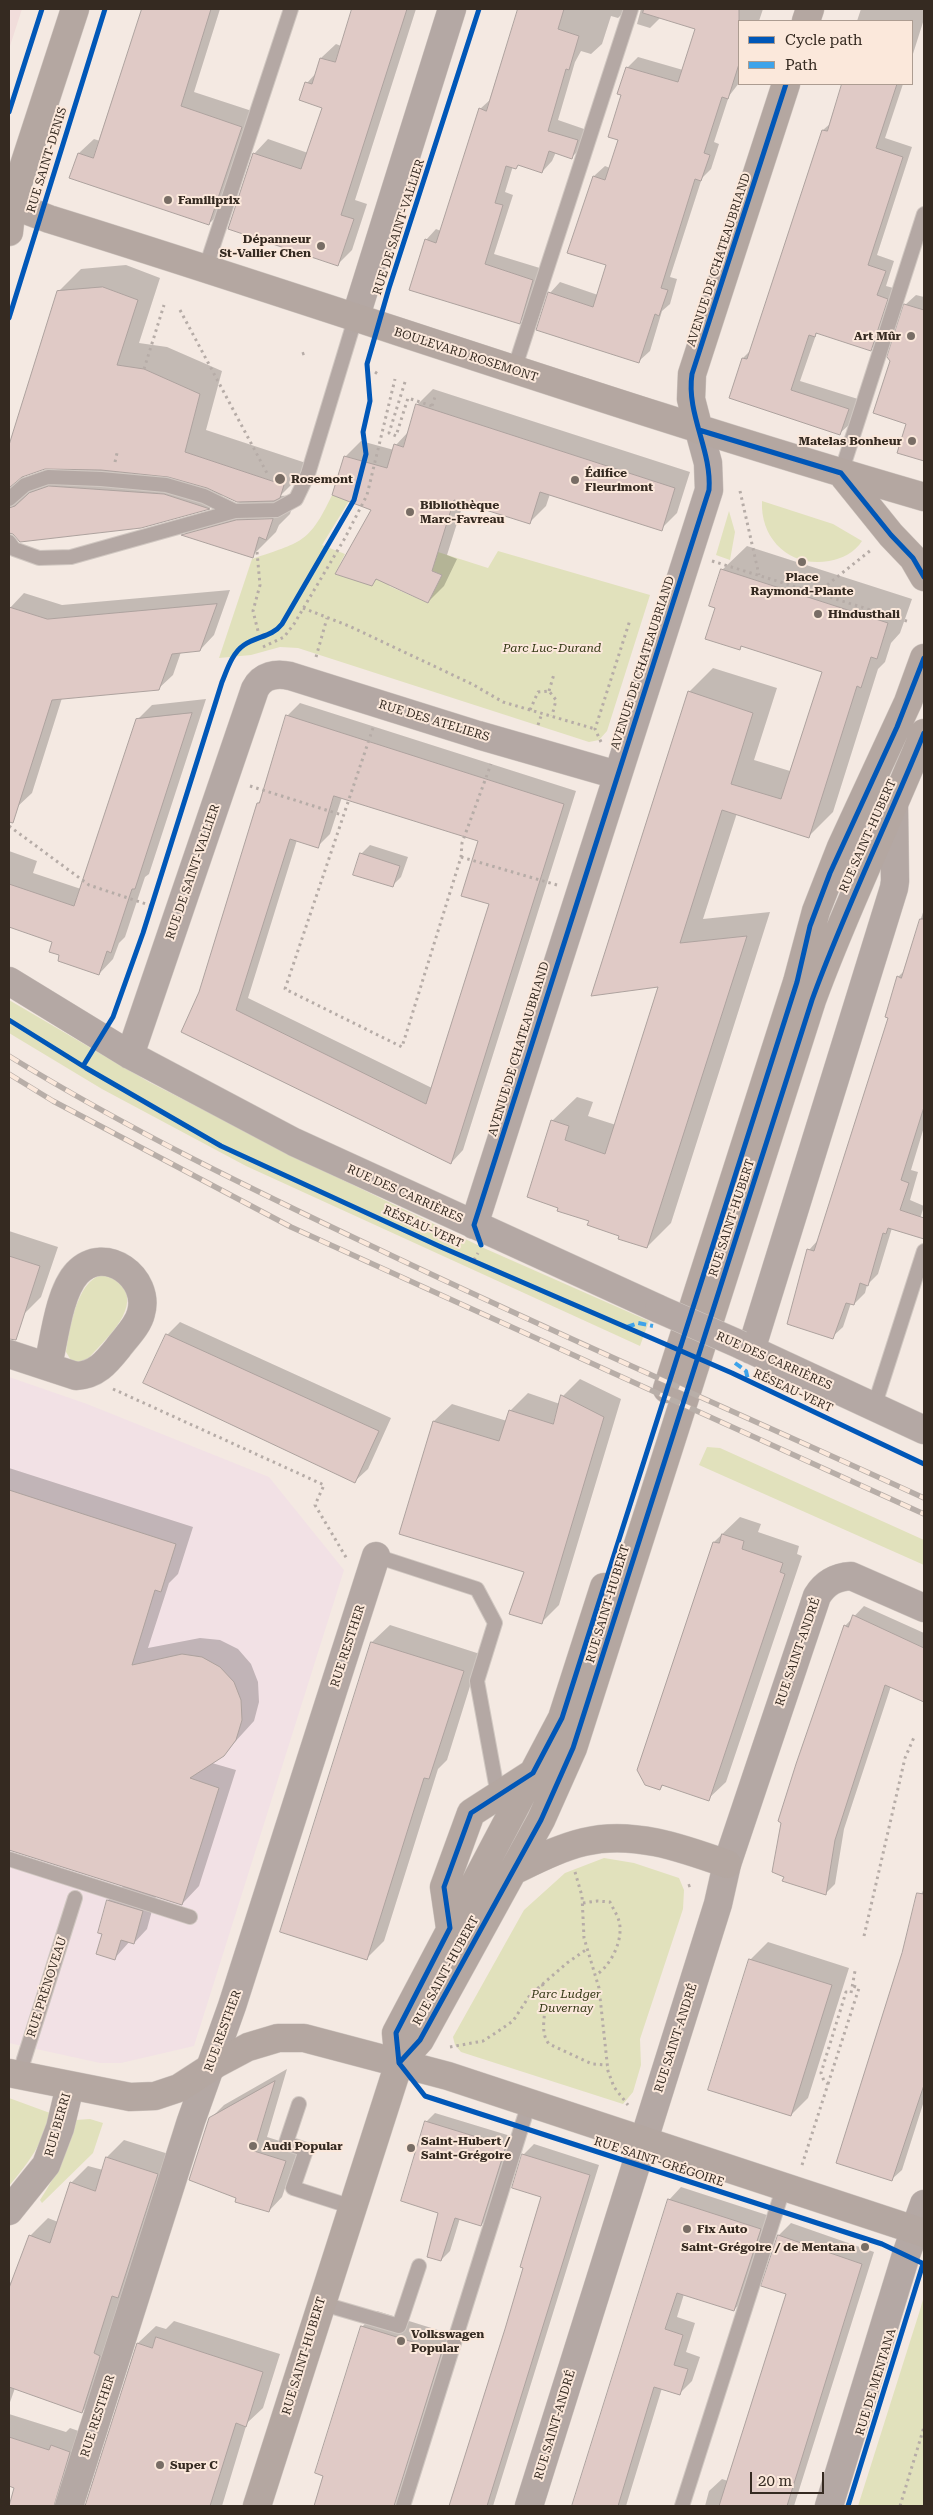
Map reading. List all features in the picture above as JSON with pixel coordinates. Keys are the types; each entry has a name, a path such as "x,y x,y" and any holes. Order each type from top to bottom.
{"street":[{"name":"RUE SAINT-DENIS","path":"9,232 10,203 75,9"},
{"name":"RUE DE SAINT-VALLIER","path":"355,319 452,9"},
{"name":"AVENUE DE CHATEAUBRIAND","path":"474,1225 709,490 708,463 691,399 692,374 786,85"},
{"name":"BOULEVARD ROSEMONT","path":"10,203 49,220 699,430 924,497"},
{"path":"841,473 891,535 913,558 924,577"},
{"name":"RUE SAINT-HUBERT","path":"257,2506 320,2303 399,2063 396,2033 562,1718 797,982 816,911 841,847 908,702 924,658"},
{"name":"RUE DES ATELIERS","path":"255,689 259,682 268,676 290,676 478,735 617,775"},
{"name":"RUE DE SAINT-VALLIER","path":"130,1055 255,689"},
{"name":"RUE SAINT-HUBERT","path":"399,2063 420,2040 545,1813 573,1748 812,1000 852,896 894,807 924,732"},
{"name":"RUE SAINT-HUBERT","path":"746,1348 896,881 894,807"},
{"name":"RUE DES CARRIÈRES","path":"9,981 130,1055 294,1142 924,1430"},
{"path":"9,1354 48,1366"},
{"name":"RUE RESTHER","path":"69,2506 376,1556"},
{"name":"RUE SAINT-ANDRÉ","path":"529,2506 718,1904 727,1864 812,1607 821,1589 842,1576 857,1578 924,1608"},
{"path":"450,1928 444,1888 471,1813 532,1773"},
{"path":"513,1870 575,1844 600,1839 620,1838 656,1842 727,1864"},
{"name":"RUE SAINT-GRÉGOIRE","path":"14,2074 130,2097 155,2096 179,2088 209,2068 248,2047 286,2037 313,2040 399,2063 643,2140 792,2178 921,2222"},
{"name":"RUE BERRI","path":"9,2211 46,2165 62,2119 70,2086"},
{"name":"RUE DE MENTANA","path":"829,2506 921,2222"}],"lane":[{"path":"205,270 291,9"},
{"path":"514,370 631,9"},
{"path":"841,473 924,214"},
{"path":"9,542 14,549 39,558 71,557 235,511 276,510 296,498 302,491 355,319"},
{"path":"9,499 25,485 48,477 101,479 166,485 204,496 235,511"},
{"path":"874,1407 924,1251"},
{"path":"376,1556 477,1589 494,1623 477,1681 498,1795"},
{"path":"9,1858 190,1917"},
{"name":"RUE PRÉNOVEAU","path":"14,2074 75,1898"},
{"path":"403,2506 529,2103"},
{"path":"299,2104 286,2143 306,2150 293,2188 352,2207"},
{"path":"682,2506 792,2178"},
{"path":"320,2303 399,2326 419,2266"}],"path":[{"path":"144,369 164,305"},
{"path":"180,310 268,475"},
{"path":"302,354 308,352"},
{"path":"265,653 263,645 284,637 303,608 345,538 367,494 395,379"},
{"path":"405,382 389,433 396,436 408,398 432,408 436,394"},
{"path":"115,462 117,453"},
{"path":"740,490 760,576"},
{"path":"817,593 879,544"},
{"path":"256,552 260,585 253,611 258,631"},
{"path":"721,564 910,622"},
{"path":"303,608 472,684 503,702 595,729 630,620"},
{"path":"316,657 327,618"},
{"path":"549,691 554,674"},
{"path":"530,710 538,692 549,691"},
{"path":"549,691 556,700 552,716"},
{"path":"537,728 542,713"},
{"path":"375,722 284,989 402,1047 461,857 462,843 492,761"},
{"path":"242,784 342,815"},
{"path":"9,826 89,885 160,909"},
{"path":"461,857 560,886"},
{"path":"148,915 154,897"},
{"path":"108,1386 324,1485 315,1505 349,1562"},
{"path":"864,1936 906,1758 915,1735"},
{"path":"574,1869 583,1903 582,1931 596,1975 603,2011 608,2065 614,2087 629,2106"},
{"path":"583,1903 610,1902 618,1917 620,1928 619,1941 606,1967 596,1975"},
{"path":"450,2047 476,2043 497,2032 512,2021 530,1994 588,1949"},
{"path":"828,2084 824,2081 821,2073 846,1992 851,1993 855,1971"},
{"path":"542,1984 547,1993 544,2030 549,2044 592,2064 608,2065"},
{"path":"792,2178 828,2084 859,1988 853,1986"},
{"path":"900,2506 924,2427"}],"shaded area":[{"path":"9,9 22,9 9,49"},
{"path":"9,1377 87,1404 269,1477 344,1570 194,2046 121,2063 100,2063 9,2043"}],"green space":[{"name":"Parc Luc-Durand","path":"332,495 349,501 322,545 345,554 335,574 372,585 382,569 393,572 389,586 428,603 442,575 432,571 438,552 488,568 498,551 650,595 607,731 599,740 589,742 298,648 280,647 251,655 219,658 252,559 282,549 302,539 317,523"},
{"path":"762,501 833,524 862,541 852,552 839,559 815,562 802,560 781,548 772,539 766,528"},
{"path":"729,511 735,532 730,560 716,555"},
{"path":"9,1000 149,1082 316,1167 486,1249 649,1321 640,1346 246,1166 102,1089 9,1033"},
{"path":"101,1275 114,1278 124,1287 127,1297 123,1316 110,1335 88,1359 84,1362 72,1362 66,1352 72,1319 80,1296 93,1279"},
{"path":"707,1447 720,1448 924,1540 924,1565 699,1465"},
{"name":"Parc Ludger Duvernay","path":"604,1858 634,1863 679,1878 684,1890 683,1909 640,2039 641,2065 633,2092 623,2104 461,2052 455,2045 453,2037 524,1910 565,1873"},
{"path":"9,2098 50,2113 45,2133 40,2143 9,2186"},
{"path":"90,2119 103,2123 93,2153 42,2203 40,2200 61,2162 76,2120"},
{"path":"924,2296 924,2506 858,2506 920,2310"}],"building":[{"path":"142,9 211,9 181,106 242,127 209,225 69,178 78,153 93,158"},
{"path":"352,9 407,9 341,215 354,219 338,266 228,229 253,153 301,169 322,108 299,100 305,82 312,84 320,58 335,62"},
{"path":"518,9 564,9 558,29 579,36 569,70 566,69 548,131 578,140 572,159 549,151 542,173 518,165 516,169 506,166 495,203 503,205 485,264 533,280 520,324 409,290 425,239 436,243 479,108 486,111"},
{"path":"644,9 739,9 738,67 728,99 722,97 704,153 710,155 701,181 695,179 661,288 668,290 659,316 655,314 639,363 536,330 548,292 593,307 606,265 567,253 593,176 605,180 618,140 608,137 621,95 617,94 626,67 678,82 695,29 643,13"},
{"path":"842,85 897,85 876,148 903,157 868,265 886,271 877,295 888,299 871,351 816,333 815,337 809,335 791,390 849,409 840,435 729,398 742,358 747,359 822,130 827,131"},
{"path":"103,287 138,300 117,365 144,369 200,394 185,452 284,485 280,498 274,501 237,502 207,488 168,477 101,470 45,469 22,477 9,488 9,445 57,291"},
{"path":"904,304 924,310 924,461 897,453 906,424 873,413 890,361 887,357"},
{"name":"Bibliothèque Marc-Favreau","path":"416,404 675,488 662,531 540,492 530,524 454,500 432,571 442,575 428,603 376,579 372,586 335,574 371,510 332,495 344,456 387,468 394,444 403,447"},
{"path":"49,486 164,494 210,509 141,528 20,542 13,534 9,533 9,508 15,506 29,493"},
{"path":"273,519 266,540 259,537 253,558 181,535 236,520"},
{"path":"721,569 888,623 877,659 871,657 861,688 857,686 809,838 722,810 680,943 747,936 647,1248 618,1239 619,1236 587,1225 589,1221 557,1211 558,1208 527,1197 551,1120 569,1126 565,1140 605,1154 658,987 591,996 688,691 753,713 731,784 781,799 822,672 741,646 740,650 705,639 715,608 709,606"},
{"path":"217,604 200,651 172,654 159,690 52,700 13,823 9,822 9,607 47,619"},
{"path":"192,713 135,889 132,889 111,953 107,951 99,975 58,961 59,955 49,952 52,942 9,927 9,884 74,906 136,719"},
{"path":"286,715 564,804 451,1164 181,1032 199,992 257,803 259,803","holes":["334,796 478,841 461,896 489,904 426,1104 236,1010 290,839 318,848"]},
{"path":"360,853 400,866 393,887 353,875"},
{"path":"920,919 924,919 924,1107 901,1180 909,1183 900,1210 924,1218 924,1239 888,1228 886,1234 883,1233 868,1286 860,1283 854,1305 846,1303 833,1339 787,1324 807,1249 814,1251 888,1018 885,1017 897,976 901,978"},
{"path":"9,1256 40,1266 16,1340 9,1339"},
{"path":"166,1334 379,1431 355,1483 143,1383"},
{"path":"561,1395 604,1417 542,1624 509,1614 524,1572 399,1534 433,1421 499,1441 509,1410 553,1424"},
{"path":"9,1490 176,1544 161,1592 155,1590 132,1665 182,1654 202,1657 220,1667 234,1682 241,1700 242,1720 236,1740 224,1756 190,1778 219,1788 182,1905 9,1850"},
{"path":"722,1534 744,1541 742,1549 783,1563 780,1572 785,1574 709,1801 662,1785 660,1790 645,1785 637,1770 713,1542 719,1543"},
{"path":"853,1615 924,1648 924,1702 885,1685 835,1840 826,1895 782,1881 784,1877 772,1872 781,1823 778,1821 844,1625 848,1627"},
{"path":"371,1642 464,1671 429,1779 424,1778 367,1960 280,1932"},
{"path":"917,1893 924,1894 924,2085 892,2181 836,2163 902,1953"},
{"path":"107,1900 143,1911 134,1944 121,1940 115,1960 96,1954 102,1934 98,1933"},
{"path":"749,1959 832,1985 791,2116 708,2090"},
{"path":"275,2081 254,2151 286,2161 269,2212 235,2202 236,2198 189,2180 209,2118"},
{"path":"425,2121 506,2146 481,2226 455,2218 441,2261 427,2257 438,2213 401,2201"},
{"path":"522,2154 590,2175 487,2506 449,2506 505,2329 523,2268 520,2267 541,2197 512,2188"},
{"path":"106,2157 158,2174 118,2298 112,2296 94,2353 100,2356 82,2413 9,2387 9,2288 29,2235 50,2243 70,2182 95,2191"},
{"path":"668,2199 761,2229 734,2311 677,2293 665,2329 683,2335 674,2365 688,2369 680,2395 654,2387 618,2506 572,2506"},
{"path":"778,2235 862,2264 787,2506 719,2506 786,2294 761,2286"},
{"path":"361,2326 442,2351 394,2506 314,2506 323,2476 315,2473"},
{"name":"Super C","path":"156,2337 263,2372 246,2427 236,2423 210,2506 85,2506 137,2343 152,2348"},
{"path":"9,2437 49,2450 51,2445 70,2452 54,2506 9,2506 14,2488 9,2486"}],"railway":[{"path":"9,1056 146,1134 285,1205 515,1313 924,1498"},
{"path":"9,1074 53,1101 291,1227 924,1514"}],"marked path":[{"path":"627,1327 638,1323 653,1326"},
{"path":"735,1363 746,1371 748,1380"}],"cycle path":[{"path":"9,112 42,9"},
{"path":"9,318 105,9"},
{"path":"83,1066 113,1017 143,933 222,682 230,662 236,652 244,645 274,632 282,624 354,500 366,454 363,432 370,401 367,364 389,288 479,9"},
{"path":"481,1245 474,1225 709,490 707,461 693,403 691,389 692,374 786,85"},
{"path":"699,430 841,473 891,535 913,558 924,577"},
{"path":"399,2063 396,2033 450,1928 444,1887 471,1813 533,1773 562,1718 797,982 810,926 830,873 897,727 924,658"},
{"path":"399,2063 420,2040 541,1820 573,1748 812,1000 838,932 924,733"},
{"name":"RÉSEAU-VERT","path":"9,1020 86,1068 221,1146 441,1247 732,1373 924,1464"},
{"path":"399,2063 425,2096 882,2244 924,2264"},
{"path":"848,2506 923,2264"}],"place":[{"name":"Familiprix","path":"168,200"},
{"name":"Dépanneur St-Vallier Chen","path":"321,246"},
{"name":"Art Mûr","path":"911,336"},
{"name":"Matelas Bonheur","path":"912,441"},
{"name":"Rosemont","path":"280,479"},
{"name":"Édifice Fleurimont","path":"575,480"},
{"name":"Bibliothèque Marc-Favreau","path":"410,512"},
{"name":"Place Raymond-Plante","path":"802,562"},
{"name":"Hindusthali","path":"818,614"},
{"name":"Audi Popular","path":"253,2146"},
{"name":"Saint-Hubert / Saint-Grégoire","path":"411,2148"},
{"name":"Fix Auto","path":"687,2229"},
{"name":"Saint-Grégoire / de Mentana","path":"865,2247"},
{"name":"Volkswagen Popular","path":"401,2341"},
{"name":"Super C","path":"160,2465"}]}
